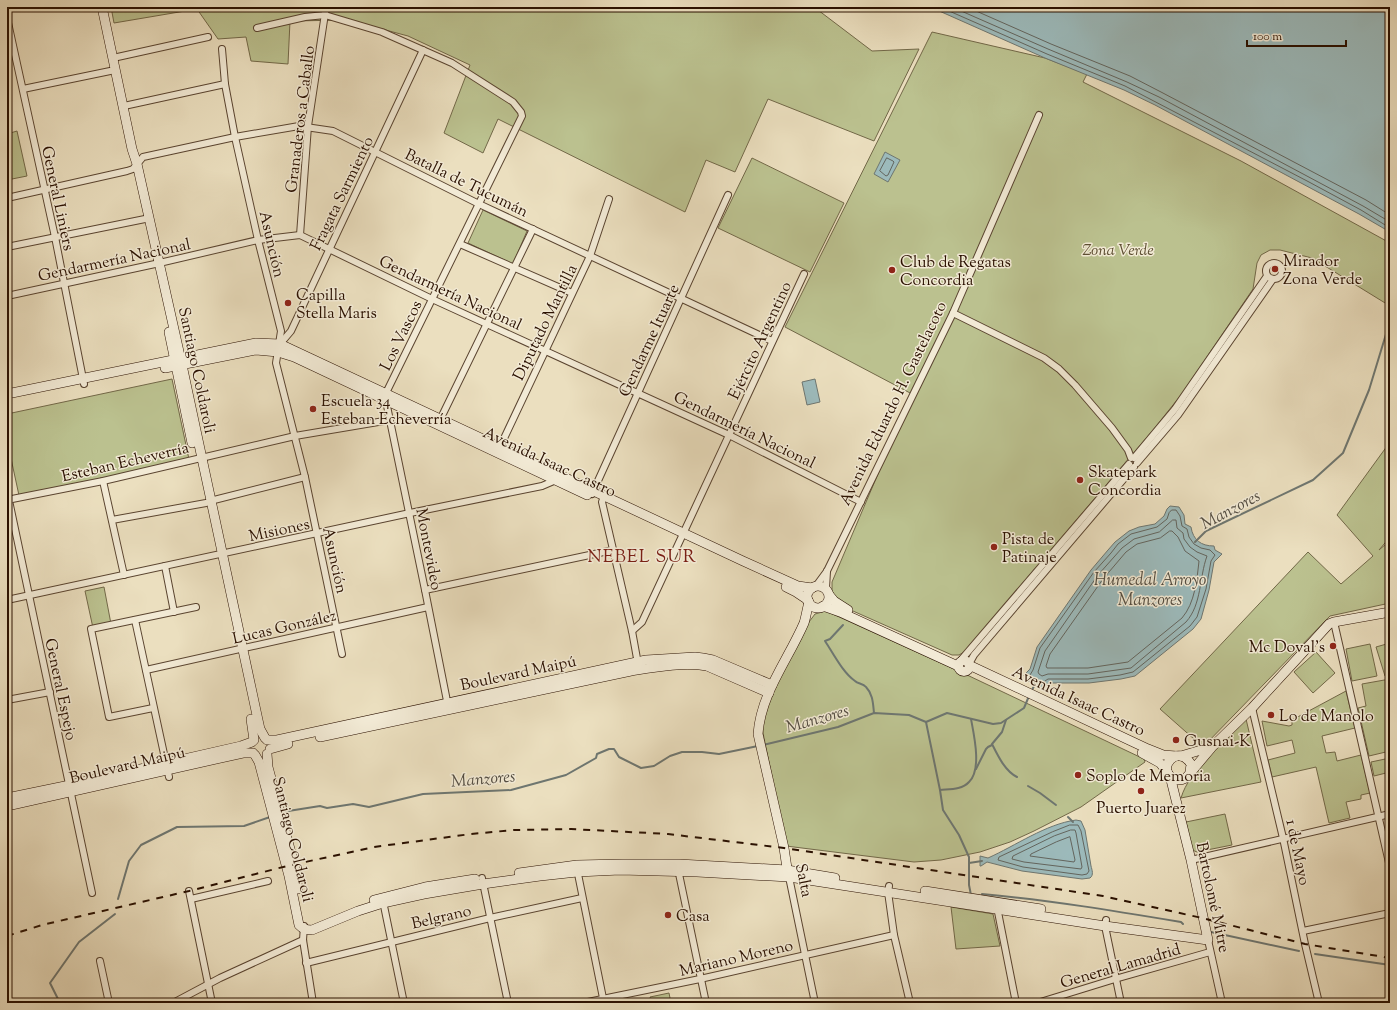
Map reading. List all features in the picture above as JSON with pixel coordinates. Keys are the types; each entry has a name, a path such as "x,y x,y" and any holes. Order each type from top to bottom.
{"main road":[{"path":"97,7 135,166"},
{"name":"Santiago Coldaroli","path":"102,7 113,58 113,70 124,106 144,219 157,264"},
{"name":"Santiago Coldaroli","path":"135,166 199,458 210,501 240,649 260,729 267,745 268,767 277,814"},
{"name":"Avenida Isaac Castro","path":"84,381 178,362 279,348 387,397 682,536 796,592 808,601"},
{"path":"7,394 84,381"},
{"path":"7,400 84,381"},
{"name":"Avenida Isaac Castro","path":"499,450 556,480 592,494"},
{"name":"Avenida Isaac Castro","path":"682,536 798,586 814,587"},
{"path":"771,689 804,622 808,594 814,587 823,586 828,592 828,602 804,622"},
{"name":"Avenida Isaac Castro","path":"828,592 834,601 843,608 964,664 1017,691 1156,753 1168,756 1179,756"},
{"path":"808,601 813,606 821,607"},
{"name":"Avenida Isaac Castro","path":"821,607 840,612 964,664"},
{"path":"1212,747 1173,757 1168,762 1167,769 1169,774 1176,780 1183,779 1188,775 1212,747 1252,708 1329,624 1390,612"},
{"name":"Santiago Coldaroli","path":"240,649 253,741"},
{"name":"Boulevard Maipú","path":"267,745 277,740 448,707 638,666 659,667 699,664 771,689"},
{"name":"Salta","path":"771,689 759,720 758,734 784,848 788,874"},
{"name":"Avenida Isaac Castro","path":"1060,711 1151,757 1160,763 1169,774"},
{"path":"258,738 267,745 262,757 254,754 251,747 253,741 258,738"},
{"name":"Boulevard Maipú","path":"167,770 242,746 253,741"},
{"name":"Boulevard Maipú","path":"7,798 71,789 243,753 254,754"},
{"name":"Santiago Coldaroli","path":"254,754 259,762 294,864 304,927"},
{"path":"1176,798 1188,775 1190,764 1188,760 1179,756"},
{"name":"Bartolomé Mitre","path":"1169,774 1191,860 1207,937"},
{"name":"Boulevard Maipú","path":"7,806 71,789"},
{"path":"304,927 312,923 425,887 623,864 749,874 788,874 1207,937"}],"street":[{"name":"Granaderos a Caballo","path":"300,235 308,126 326,7"},
{"path":"258,28 305,17 325,15 382,32 423,50"},
{"name":"General Liniers","path":"7,18 55,237 84,381"},
{"path":"113,58 208,37"},
{"name":"Asunción","path":"222,49 225,84 235,137 258,240 281,331 276,363 305,477 342,654"},
{"name":"Los Vascos","path":"387,397 432,299 522,116 521,112 513,102 452,63 423,50"},
{"name":"Fragata Sarmiento","path":"279,348 290,331 423,50"},
{"path":"22,89 113,70"},
{"path":"124,106 225,84"},
{"name":"Avenida Eduardo H. Gastelacoto","path":"814,587 827,571 953,313 1039,115"},
{"name":"Batalla de Tucumán","path":"7,198 127,172 143,157 235,137 299,126 308,126 333,131 479,204 772,341"},
{"name":"Gendarme Ituarte","path":"592,494 728,195"},
{"name":"Diputado Mantilla","path":"499,450 544,351 590,256 609,199"},
{"path":"7,247 144,219"},
{"path":"439,422 533,229"},
{"name":"Gendarmería Nacional","path":"7,296 157,264 277,236 300,235 432,299 544,351 638,392 729,435 861,502"},
{"path":"460,244 572,294"},
{"name":"Ejército Argentino","path":"632,631 642,622 804,274"},
{"path":"964,664 1133,462 1175,409 1270,278"},
{"path":"953,313 1044,358 1059,369 1075,385 1112,428 1128,450 1133,462"},
{"name":"Montevideo","path":"387,397 390,420 448,707"},
{"name":"Esteban Echeverría","path":"8,500 103,481 295,436 390,420"},
{"path":"112,520 210,501 305,477"},
{"name":"Misiones","path":"7,600 542,486 556,480"},
{"path":"103,481 124,575"},
{"name":"General Espejo","path":"7,491 92,893"},
{"path":"603,499 632,631 638,666"},
{"path":"425,590 613,550"},
{"path":"165,566 174,612"},
{"name":"Avenida Eduardo H. Gastelacoto","path":"827,571 828,592"},
{"name":"Lucas González","path":"146,670 428,607"},
{"path":"153,708 109,717 91,629 196,608"},
{"path":"135,620 167,770"},
{"path":"1334,622 1390,867"},
{"path":"7,700 50,692"},
{"name":"1 de Mayo","path":"1252,708 1283,838 1319,1003"},
{"path":"1191,860 1390,814"},
{"path":"679,868 706,1003"},
{"path":"577,869 604,1001"},
{"name":"Salta","path":"788,874 815,1003"},
{"path":"191,899 268,881"},
{"path":"482,881 508,1003"},
{"path":"889,889 894,935 910,1003"},
{"path":"189,891 212,1003"},
{"name":"Belgrano","path":"306,963 490,918 582,898"},
{"path":"382,900 404,1003"},
{"path":"998,905 1016,1003"},
{"path":"1303,931 1390,913"},
{"path":"1106,923 1115,979 1121,1003"},
{"name":"Santiago Coldaroli","path":"304,927 303,940 313,1003"},
{"name":"Mariano Moreno","path":"583,1003 604,1001 894,935"},
{"name":"Bartolomé Mitre","path":"1207,937 1222,1003"},
{"path":"173,1003 208,984 303,940"},
{"name":"General Lamadrid","path":"1037,1003 1210,952"},
{"path":"100,961 108,1003"}],"green space":[{"path":"111,7 814,7 872,51 919,49 874,141 768,99 735,172 706,160 685,212 498,119 483,153 444,133 470,65 408,36 348,20 290,21 288,64 251,61 246,37 218,39 197,9 114,23"},
{"name":"Zona Verde","path":"932,32 1045,58 1087,74 1083,82 1241,161 1390,243 1390,306 1312,258 1280,250 1270,250 1261,255 1257,263 1253,289 1181,395 964,652 959,655 952,655 844,607 832,593 832,582 912,394 785,327"},
{"path":"17,131 27,176 7,180 7,134"},
{"path":"752,158 844,203 810,272 718,228"},
{"path":"483,210 527,231 513,264 468,243"},
{"path":"172,379 190,464 20,500 7,440 7,414"},
{"path":"1390,442 1390,537 1379,550 1386,544 1390,543 1390,603 1330,616 1203,747 1160,709 1308,552 1341,584 1373,556 1337,515"},
{"path":"104,587 111,624 93,628 85,591"},
{"path":"826,611 954,669 959,674 965,674 1144,759 1145,762 1081,807 1010,842 980,852 941,860 914,862 786,846 762,728 765,714 775,687 809,622 815,614"},
{"path":"1390,643 1390,675 1385,676 1376,647"},
{"path":"1370,644 1377,676 1352,681 1346,649"},
{"path":"1316,652 1335,673 1313,693 1294,672"},
{"path":"1390,679 1390,751 1369,756 1358,708 1366,706 1362,684"},
{"path":"1346,691 1355,728 1322,736 1326,753 1335,752 1337,761 1361,755 1370,793 1361,795 1361,799 1346,802 1350,818 1329,823 1316,767 1272,777 1268,760 1295,753 1292,740 1267,746 1262,721 1289,726 1292,725 1292,720"},
{"path":"1246,719 1261,782 1181,798 1185,787 1200,766"},
{"path":"1390,758 1390,772 1374,776 1371,762"},
{"path":"1225,814 1232,845 1197,852 1192,850 1186,822"},
{"path":"951,907 993,914 1000,946 956,949"},
{"path":"669,993 671,1003 652,1003 650,997"}],"water":[{"path":"927,7 1390,7 1390,232 1155,105 1124,90"},
{"path":"885,152 900,160 888,182 874,174"},
{"path":"815,379 820,402 807,405 802,382"},
{"name":"Humedal Arroyo Manzores","path":"1170,506 1179,507 1184,515 1185,524 1191,527 1192,532 1198,541 1205,545 1214,546 1215,550 1222,554 1214,562 1209,590 1201,619 1193,629 1135,676 1089,683 1049,683 1041,689 1035,682 1026,681 1024,675 1030,669 1037,647 1091,570 1115,542 1129,531 1139,527 1155,524 1164,516"},
{"path":"1076,820 1081,821 1085,830 1092,872 1090,878 1082,879 1022,871 987,862 980,866 980,856 988,858 1053,826"}],"waterway":[{"name":"Manzores","path":"1195,542 1206,531 1313,480 1343,453 1369,390 1390,321"},
{"path":"843,625 830,639 825,641 846,673 856,682 865,686 868,690 872,699 874,713"},
{"name":"Manzores","path":"1031,692 1036,682"},
{"name":"Manzores","path":"763,745 838,727 874,713 909,715 926,722 947,713 993,724 1001,723 1024,708 1029,696"},
{"path":"971,719 976,752 973,777 966,785 955,789 940,790 943,810 959,835 969,857 969,885 971,895"},
{"path":"1006,720 1002,732 992,744 1005,767 1017,777"},
{"path":"926,722 940,790"},
{"path":"976,769 986,749 992,745"},
{"name":"Manzores","path":"282,812 320,806 327,808 353,804 369,807 423,794 511,790 566,775 596,758 597,754 609,749 614,749 619,757 641,768 654,766 670,756 682,752 719,754 758,746"},
{"path":"1028,786 1056,805"},
{"name":"Manzores","path":"118,899 129,861 141,845 177,827 244,826 270,817"},
{"path":"1068,817 1073,822"},
{"path":"969,863 982,861"},
{"path":"982,894 1082,906 1181,922 1183,924"},
{"name":"Manzores","path":"60,1003 50,983 79,942 115,914"},
{"path":"1211,932 1299,951"},
{"path":"1315,954 1390,965"}],"railway":[{"path":"7,936 42,925 189,891 287,866 374,847 471,834 514,830 571,829 668,834 784,848 1103,896 1202,918 1305,944 1390,958"}],"place":[{"name":"Mirador Zona Verde","path":"1275,269"},
{"name":"Club de Regatas Concordia","path":"892,270"},
{"name":"Capilla Stella Maris","path":"288,303"},
{"name":"Escuela 34 Esteban Echeverría","path":"313,409"},
{"name":"Skatepark Concordia","path":"1080,480"},
{"name":"Pista de Patinaje","path":"994,547"},
{"name":"Mc Doval's","path":"1333,646"},
{"name":"Lo de Manolo","path":"1271,715"},
{"name":"Gusnai-K","path":"1176,740"},
{"name":"Soplo de Memoria","path":"1078,775"},
{"name":"Puerto Juarez","path":"1141,791"},
{"name":"Casa","path":"668,915"}],"district":[{"name":"NEBEL SUR","path":"642,556"}]}
